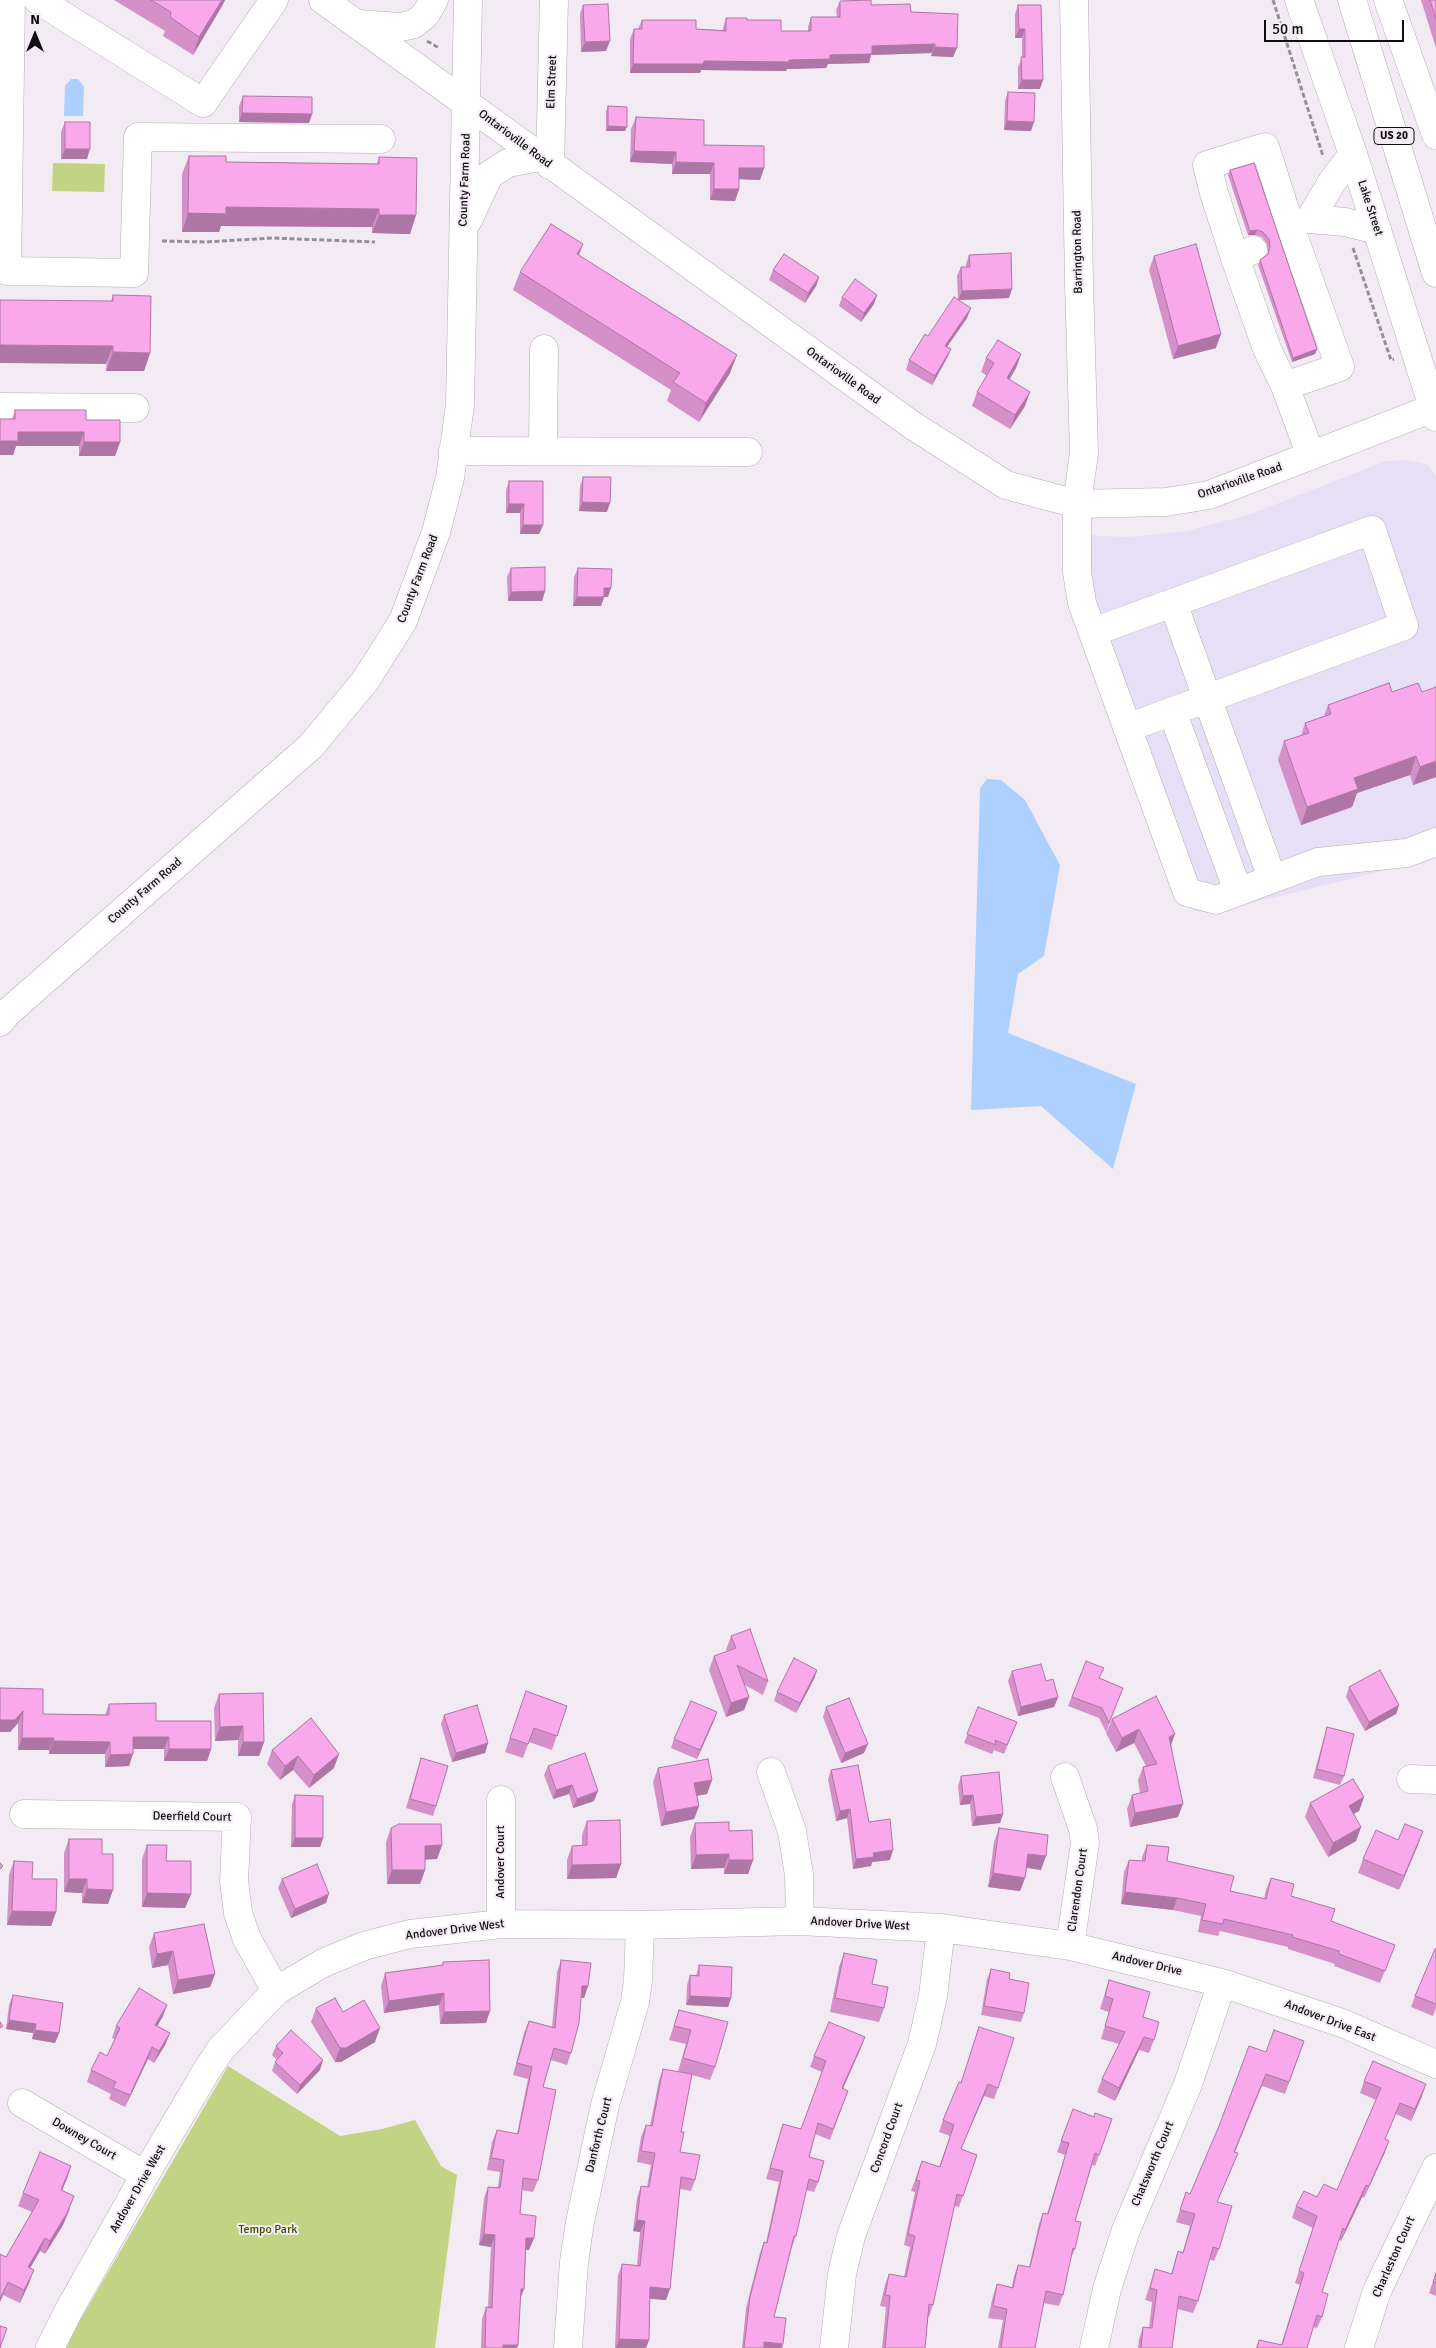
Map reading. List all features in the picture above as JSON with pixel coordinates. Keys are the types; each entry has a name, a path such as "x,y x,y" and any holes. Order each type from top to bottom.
{"main road":[{"path":"11,0 4,271 134,273 138,137 382,139"},
{"path":"38,0 203,103"},
{"path":"205,138 203,103 274,0"},
{"name":"Ontarioville Road","path":"323,0 912,425 1006,485 1077,504 1166,502 1209,494 1435,411"},
{"path":"358,24 400,27 414,24 425,15 434,0"},
{"name":"County Farm Road","path":"0,1022 7,1013 311,746 351,700 387,649 403,621 436,532 450,478 460,405 468,0"},
{"name":"Elm Street","path":"544,161 554,0"},
{"name":"Barrington Road","path":"1074,0 1078,282 1084,453 1077,504 1077,572 1082,603 1187,892 1216,900 1238,891"},
{"name":"Lake Street","path":"1299,0 1353,154 1435,411"},
{"name":"US 20","path":"1352,0 1436,273"},
{"path":"1388,0 1436,135"},
{"path":"1311,456 1284,386 1270,257 1353,154"},
{"path":"464,228 490,175 508,163 544,161"},
{"path":"1270,257 1345,222 1377,230"},
{"path":"1270,257 1340,367 1284,386"},
{"path":"542,451 544,350"},
{"path":"0,407 135,408"},
{"path":"453,451 748,452"},
{"path":"1093,632 1372,530 1404,626 1127,728"},
{"path":"1173,603 1272,878"},
{"path":"1172,711 1238,891 1318,862 1407,853 1436,842"},
{"path":"771,1772 792,1831 800,1874 800,1921"},
{"name":"Clarendon Court","path":"1065,1777 1083,1829 1085,1843 1070,1946"},
{"name":"Andover Court","path":"501,1800 501,1924"},
{"name":"Deerfield Court","path":"24,1814 237,1817 234,1881 238,1913 247,1939 276,1991"},
{"name":"Andover Drive West","path":"50,2348 69,2310 146,2175 221,2049 276,1991 323,1963 364,1946 410,1934 501,1924 640,1925 800,1921 940,1928 1070,1946"},
{"name":"Danforth Court","path":"568,2348 574,2262 580,2222 605,2105 635,2002 638,1980 640,1925"},
{"name":"Concord Court","path":"834,2348 842,2274 851,2236 922,2044 933,1996 940,1928"},
{"name":"Andover Drive","path":"1070,1946 1222,1983"},
{"name":"Andover Drive East","path":"1222,1983 1342,2023 1436,2064"},
{"name":"Chatsworth Court","path":"1094,2348 1107,2289 1126,2230 1188,2084 1222,1983"},
{"name":"Downey Court","path":"22,2103 146,2175"},
{"name":"Charleston Court","path":"1359,2348 1377,2291 1436,2168"}],"path":[{"path":"162,241 205,242 272,238 375,242"}],"shaded area":[{"path":"1406,460 1428,465 1436,476 1436,858 1210,913 1195,911 1181,902 1067,530 1100,536 1129,537 1187,531 1251,514 1386,461"}],"green space":[{"path":"53,163 105,164 104,192 52,191"},
{"name":"Tempo Park","path":"228,2066 340,2136 382,2129 415,2120 441,2166 457,2175 435,2348 64,2348"}],"water":[{"path":"71,79 78,79 84,87 83,116 64,116 65,86"},
{"path":"987,779 1001,780 1025,800 1060,865 1044,956 1018,974 1008,1033 1136,1084 1113,1169 1041,1106 971,1110 980,788"}],"building":[{"path":"151,0 222,0 199,37 170,17 171,12"},
{"path":"871,0 871,5 910,4 911,12 958,14 957,48 935,47 935,44 872,46 872,54 830,55 830,59 789,60 789,62 704,61 703,64 633,64 634,29 642,29 642,20 696,20 696,29 726,31 726,18 781,20 781,31 811,31 811,17 840,17 840,1"},
{"path":"1430,0 1436,0 1436,19"},
{"path":"608,4 610,41 585,42 583,5"},
{"path":"1018,5 1041,5 1043,80 1022,80 1021,57 1025,57 1025,29 1019,29"},
{"path":"1008,92 1035,93 1034,122 1007,121"},
{"path":"243,96 312,97 312,114 242,113"},
{"path":"608,106 627,107 627,127 608,126"},
{"path":"636,117 704,120 704,145 764,146 764,168 739,168 739,189 714,189 714,163 676,162 676,152 634,151"},
{"path":"65,122 90,122 90,149 65,149"},
{"path":"189,156 226,156 226,162 379,164 379,157 417,158 416,215 379,215 379,209 226,207 226,214 188,213"},
{"path":"1254,163 1317,349 1293,358 1260,260 1268,254 1270,247 1269,239 1263,232 1257,230 1250,231 1230,170"},
{"path":"551,224 583,244 577,254 737,355 706,403 673,382 680,373 520,272"},
{"path":"1196,244 1221,334 1178,346 1154,256"},
{"path":"1011,253 1012,289 962,291 961,267 970,267 969,255"},
{"path":"784,254 819,277 808,293 773,270"},
{"path":"855,279 877,295 864,313 842,297"},
{"path":"113,295 151,296 150,353 113,352 113,346 0,345 0,300 113,301"},
{"path":"954,297 971,308 945,346 951,349 935,376 909,360 925,334 928,336"},
{"path":"998,340 1021,354 1007,378 1030,392 1015,415 977,392 994,363 986,358"},
{"path":"15,410 86,410 86,420 120,420 120,442 84,442 84,432 18,432 18,441 0,441 0,419 15,419"},
{"path":"583,477 611,477 610,503 582,502"},
{"path":"509,481 543,481 543,525 523,525 524,504 509,504"},
{"path":"545,567 545,591 511,592 511,568"},
{"path":"578,568 612,569 611,588 604,588 604,597 577,597"},
{"path":"1389,683 1392,692 1418,683 1422,692 1436,687 1436,761 1420,767 1416,756 1354,778 1358,789 1307,807 1284,741 1309,733 1305,723 1331,714 1328,705"},
{"path":"750,1629 768,1681 737,1665 749,1697 731,1703 714,1656 736,1648 731,1636"},
{"path":"794,1658 817,1670 800,1703 777,1692"},
{"path":"1086,1661 1104,1668 1099,1678 1123,1688 1109,1723 1102,1708 1072,1697"},
{"path":"1041,1664 1046,1681 1053,1679 1058,1697 1021,1707 1012,1671"},
{"path":"1380,1670 1399,1705 1369,1722 1349,1687"},
{"path":"0,1688 43,1689 43,1714 109,1715 109,1704 156,1703 156,1721 211,1721 211,1749 169,1749 169,1737 133,1737 133,1754 110,1755 110,1742 53,1741 54,1738 22,1738 23,1711 15,1720 0,1720"},
{"path":"526,1691 567,1706 557,1736 534,1728 528,1744 510,1738"},
{"path":"263,1693 264,1742 243,1742 243,1726 220,1727 219,1694"},
{"path":"1156,1696 1175,1734 1169,1737 1183,1804 1135,1813 1132,1795 1148,1791 1143,1767 1157,1764 1139,1729 1122,1738 1112,1719"},
{"path":"849,1698 868,1744 845,1753 826,1707"},
{"path":"691,1701 717,1712 700,1750 674,1739"},
{"path":"477,1705 488,1743 456,1753 444,1715"},
{"path":"978,1707 1017,1722 1007,1745 995,1740 996,1745 967,1734"},
{"path":"311,1718 339,1754 314,1775 298,1756 285,1766 272,1750"},
{"path":"1327,1727 1354,1734 1344,1776 1317,1769"},
{"path":"585,1753 598,1791 577,1799 572,1785 556,1790 548,1766"},
{"path":"421,1758 448,1766 436,1806 410,1799"},
{"path":"708,1759 712,1780 694,1783 699,1806 666,1812 658,1768"},
{"path":"858,1765 869,1822 890,1819 893,1850 873,1853 874,1857 856,1859 850,1809 840,1811 831,1770"},
{"path":"999,1772 1003,1814 976,1817 973,1795 963,1796 961,1776"},
{"path":"1353,1779 1364,1797 1349,1806 1361,1827 1333,1843 1310,1803"},
{"path":"295,1795 323,1796 323,1838 295,1838"},
{"path":"620,1820 621,1864 572,1865 572,1846 587,1845 587,1821"},
{"path":"729,1822 729,1831 752,1830 753,1860 729,1860 729,1854 696,1855 695,1823"},
{"path":"399,1824 441,1824 442,1845 425,1846 425,1870 392,1870 391,1828"},
{"path":"1405,1824 1423,1831 1404,1876 1363,1859 1376,1830 1398,1840"},
{"path":"999,1828 1048,1835 1046,1856 1028,1854 1025,1878 993,1873"},
{"path":"69,1839 102,1839 102,1854 113,1854 113,1890 87,1889 87,1879 69,1879"},
{"path":"147,1845 167,1845 166,1861 191,1861 191,1894 147,1893"},
{"path":"1147,1845 1169,1847 1167,1861 1234,1876 1230,1891 1266,1899 1271,1878 1294,1884 1291,1896 1335,1909 1331,1921 1395,1945 1385,1971 1339,1954 1339,1951 1292,1937 1293,1935 1224,1919 1223,1924 1202,1920 1206,1904 1177,1898 1125,1892 1129,1860 1145,1861"},
{"path":"14,1861 33,1862 32,1879 57,1879 56,1912 12,1911"},
{"path":"317,1864 329,1894 295,1909 282,1879"},
{"path":"204,1924 215,1974 178,1980 173,1951 157,1954 154,1933"},
{"path":"1436,1949 1436,2004 1415,1996"},
{"path":"844,1953 877,1960 872,1984 888,1987 884,2008 835,1998"},
{"path":"489,1960 490,2011 444,2012 444,1993 389,2001 385,1973 443,1965 443,1962"},
{"path":"561,1960 591,1963 588,1986 582,1986 579,2023 571,2053 554,2048 543,2087 556,2090 538,2180 523,2178 520,2214 536,2216 534,2238 526,2238 524,2289 521,2289 518,2345 503,2345 503,2348 485,2348 486,2307 492,2308 495,2235 484,2234 488,2187 500,2188 504,2160 491,2158 497,2130 518,2134 532,2067 517,2063 529,2021 555,2028"},
{"path":"699,1965 732,1967 731,1998 690,1996 690,1975 699,1976"},
{"path":"991,1969 1010,1973 1009,1979 1029,1983 1024,2013 984,2006"},
{"path":"1109,1980 1150,1992 1143,2017 1159,2022 1154,2040 1144,2037 1119,2088 1102,2079 1125,2032 1105,2026 1113,1999 1105,1996"},
{"path":"139,1988 167,2005 155,2025 170,2033 159,2051 152,2047 130,2095 113,2088 116,2082 91,2070 100,2052 107,2056 120,2028 116,2026"},
{"path":"13,1995 63,2003 59,2033 35,2030 36,2024 9,2020"},
{"path":"335,1998 343,2012 364,2000 380,2028 346,2048 340,2048 316,2008"},
{"path":"679,2010 728,2022 715,2067 683,2058 691,2030 674,2026"},
{"path":"829,2022 865,2037 842,2088 848,2091 833,2129 818,2123 809,2157 824,2161 818,2182 809,2179 774,2317 786,2318 783,2344 764,2342 764,2348 744,2348 750,2297 764,2242 767,2243 783,2171 770,2168 783,2124 801,2129 826,2061 814,2056"},
{"path":"979,2027 1014,2038 998,2088 988,2084 961,2149 977,2155 963,2196 957,2194 933,2305 929,2304 925,2348 885,2348 890,2296 885,2295 889,2274 906,2277 915,2236 908,2234 920,2181 916,2180 922,2161 940,2167 954,2125 943,2120 959,2082 961,2083"},
{"path":"291,2030 323,2060 300,2085 275,2062 283,2053 276,2046"},
{"path":"1274,2030 1304,2041 1289,2082 1266,2074 1234,2152 1238,2153 1217,2202 1232,2206 1219,2249 1213,2247 1198,2301 1179,2296 1172,2348 1141,2348 1143,2327 1152,2328 1157,2290 1150,2288 1155,2269 1172,2274 1178,2251 1183,2253 1195,2214 1180,2210 1186,2192 1190,2194 1219,2126 1249,2046 1266,2052"},
{"path":"1373,2061 1426,2084 1415,2109 1400,2103 1385,2139 1389,2141 1369,2186 1366,2185 1345,2230 1343,2228 1322,2292 1328,2294 1322,2317 1317,2315 1307,2348 1257,2348 1259,2340 1282,2345 1304,2273 1299,2271 1317,2216 1296,2206 1304,2191 1317,2197 1324,2184 1337,2190 1381,2088 1364,2081"},
{"path":"663,2069 692,2074 681,2132 684,2132 680,2152 700,2155 695,2180 681,2177 670,2289 650,2287 649,2340 619,2339 622,2264 640,2266 645,2221 637,2220 641,2186 649,2187 655,2153 641,2151 646,2125 652,2126"},
{"path":"1073,2109 1094,2117 1095,2113 1112,2119 1099,2155 1095,2153 1075,2221 1081,2222 1075,2249 1073,2248 1063,2295 1046,2291 1035,2348 1001,2348 1007,2309 993,2306 997,2284 1013,2288 1018,2265 1030,2267 1043,2213 1048,2214 1069,2143 1061,2141"},
{"path":"40,2152 71,2166 61,2190 74,2196 67,2213 50,2241 45,2238 28,2267 34,2270 24,2290 8,2282 0,2299 0,2254 6,2257 39,2200 23,2193"},
{"path":"0,2326 7,2328 0,2348"}]}
